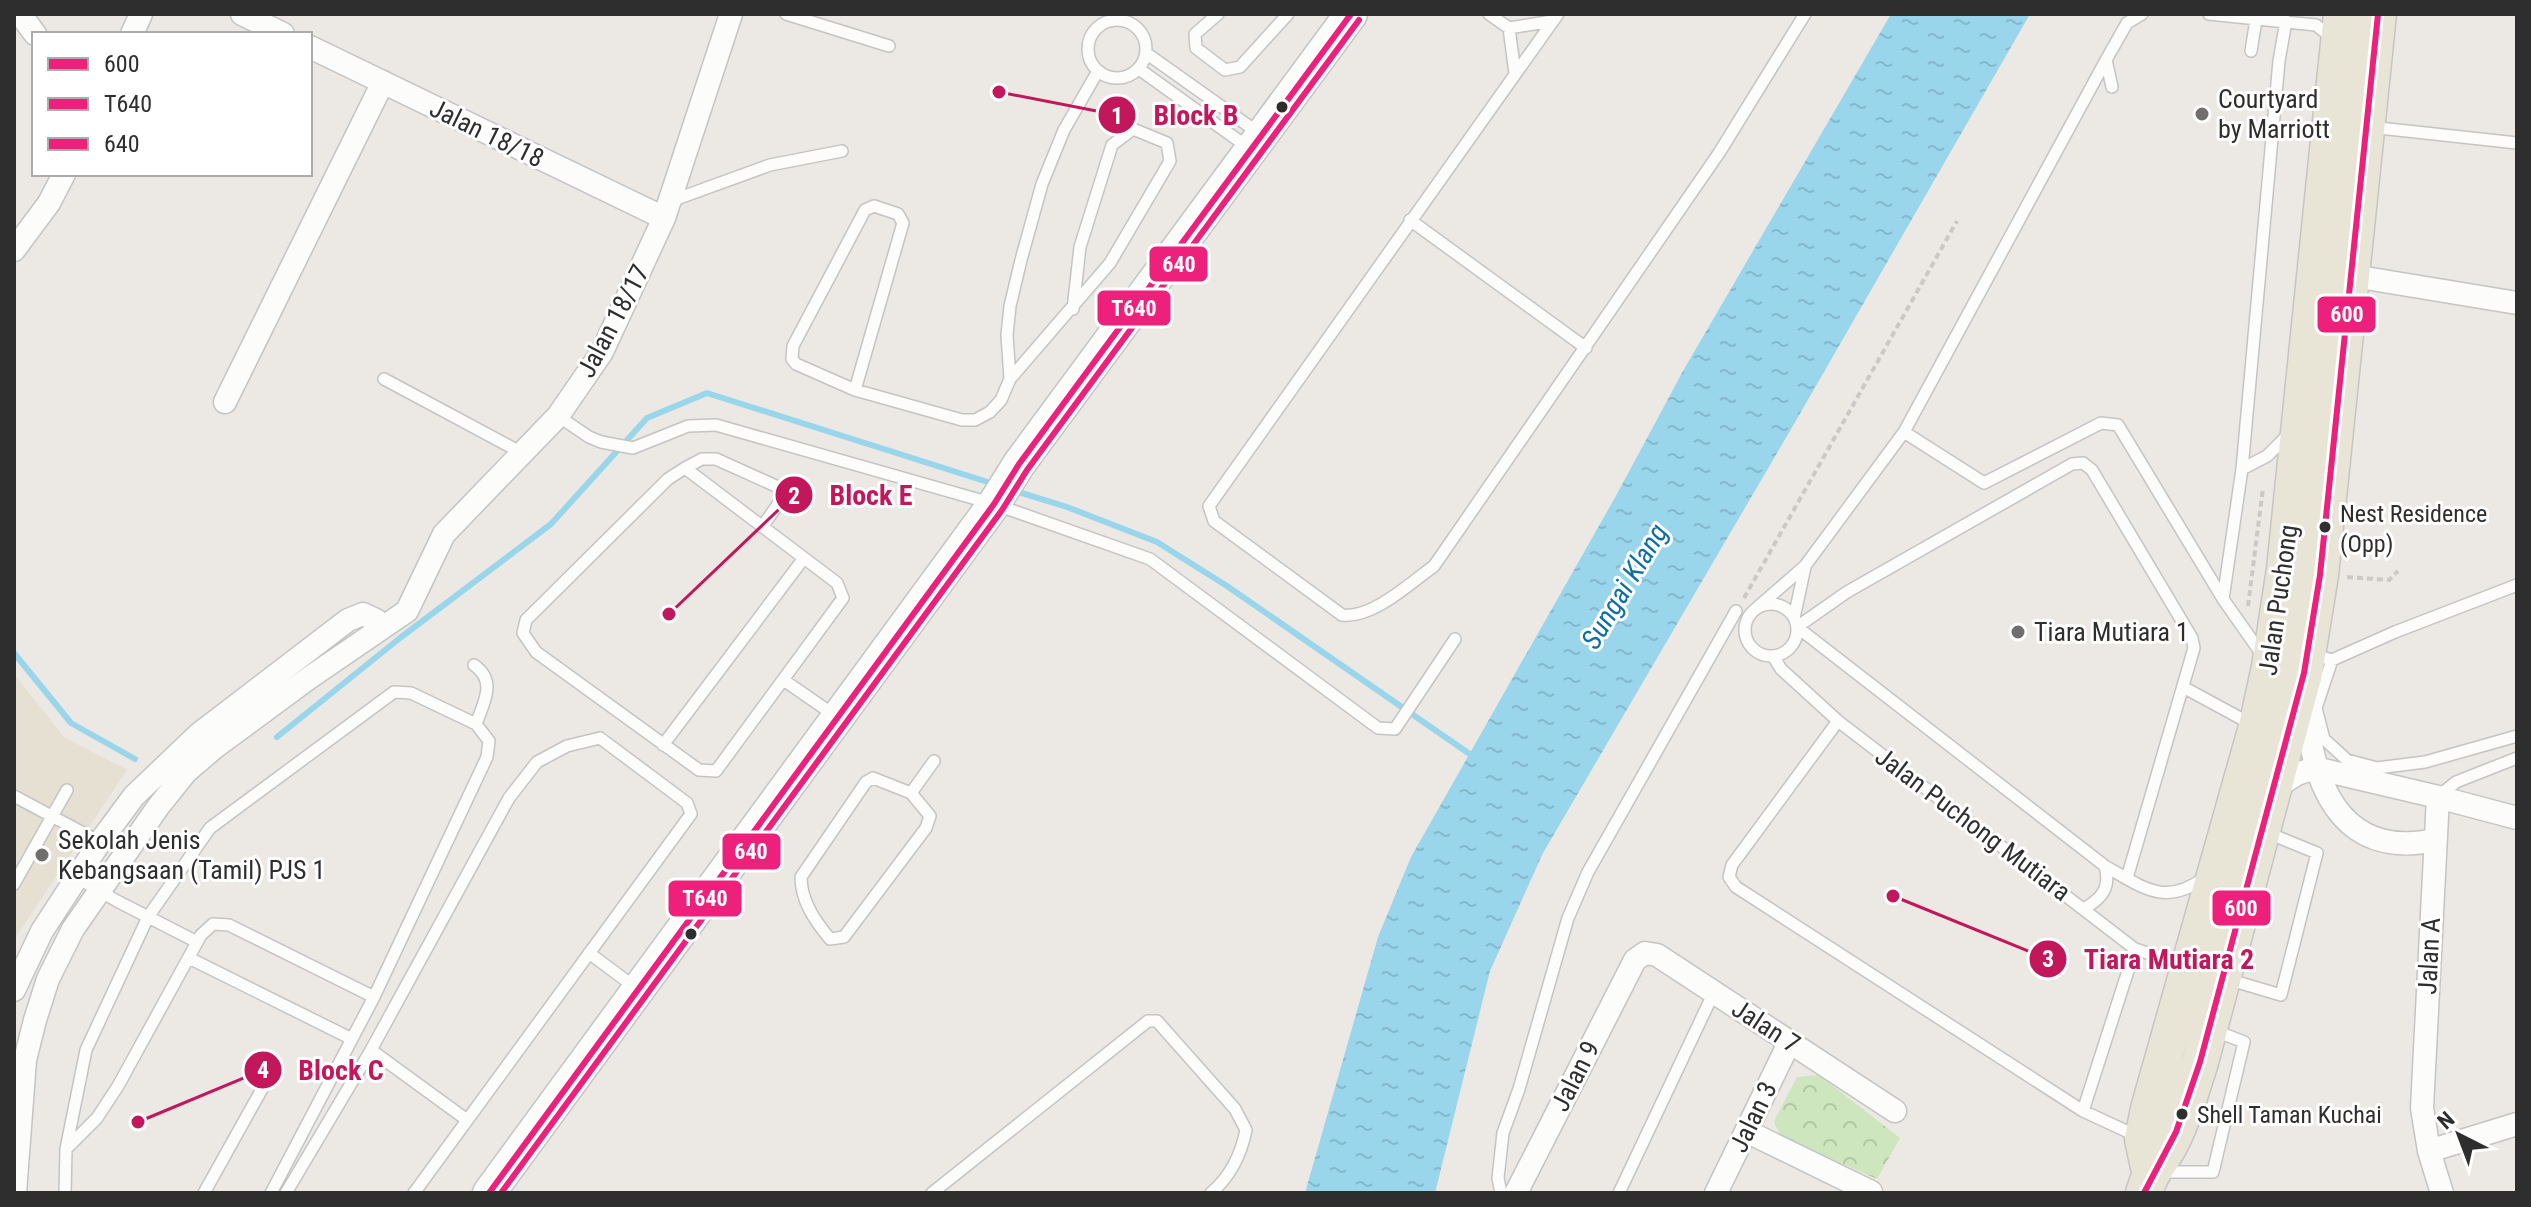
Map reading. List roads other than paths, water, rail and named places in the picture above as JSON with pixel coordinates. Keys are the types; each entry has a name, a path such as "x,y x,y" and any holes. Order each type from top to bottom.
{"main road":[{"path":"489,1193 994,504 1019,464 1351,14"},
{"name":"Jalan Puchong","path":"2146,1168 2170,1145 2182,1118 2209,1029 2206,972 2217,867 2257,727 2304,663 2285,569 2299,424 2366,126 2378,14"},
{"name":"Jalan Puchong","path":"2146,1168 2149,1109 2263,831 2304,663 2320,575 2340,31"}],"street":[{"path":"20,14 34,32"},
{"path":"242,14 279,32"},
{"name":"Jalan 18/17","path":"207,741 407,611 444,534 558,416 602,352 667,210 731,14"},
{"name":"Jalan 18/18","path":"312,48 667,210"},
{"path":"225,402 383,82"},
{"path":"14,250 49,203 63,176"},
{"path":"2332,273 2517,303"},
{"path":"2304,663 2308,737 2315,768 2330,802 2348,822 2385,843 2412,845 2435,840"},
{"path":"14,990 42,931 134,796 207,741"},
{"path":"15,1193 25,1060 48,979 73,929 207,741"},
{"path":"2275,788 2297,774 2315,768 2380,775 2438,797 2517,818"},
{"name":"Jalan A","path":"2438,797 2422,1108 2429,1151 2442,1193"},
{"name":"Jalan 7","path":"1635,960 1645,953 1657,955 1895,1111"},
{"name":"Jalan 9","path":"1516,1193 1635,960"},
{"name":"Jalan 3","path":"1716,1193 1790,1041"},
{"path":"2429,1151 2517,1124"},
{"path":"1746,1131 1871,1192"}],"lane":[{"path":"786,14 889,46"},
{"path":"1218,14 1195,34 1196,48 1225,70 1240,67 1288,14"},
{"path":"1489,14 1509,28 1555,18"},
{"path":"1555,18 1209,506 1214,521 1342,615 1354,617 1371,611 1434,566 1719,153 1805,14"},
{"path":"1805,566 1791,647 1773,656 1763,655 1748,643 1746,623 1750,614 1805,566 1904,432 2127,23 2142,14"},
{"path":"2209,14 2286,21 2340,31"},
{"path":"1134,18 1144,36 1146,53 1139,69 1122,78 1112,78 1098,71 1088,52 1090,36 1106,21 1134,18"},
{"path":"2251,51 2256,20"},
{"path":"2223,599 2242,469 2279,61 2286,21"},
{"path":"1509,28 1515,73"},
{"path":"1146,53 1258,144"},
{"path":"2106,60 2112,87"},
{"path":"1139,69 1258,144"},
{"path":"1010,379 1007,335 1010,306 1042,184 1064,130 1098,71"},
{"path":"2366,126 2517,143"},
{"path":"855,390 903,223 898,214 874,206 865,210 793,346 792,359 796,364 855,390 962,420 975,420 990,412 1001,400 1010,379 1073,309 1110,263 1170,161 1167,143 1133,129 1112,145 1080,247 1073,309"},
{"path":"667,210 770,165 842,151"},
{"path":"1410,220 1586,348"},
{"path":"384,379 522,453"},
{"path":"558,416 601,442 633,448 688,426 716,425 994,504 1150,559 1378,728 1395,729 1455,639"},
{"path":"1904,432 1984,483 2101,423 2118,425 2223,599 2304,663 2324,739 2347,760 2380,775 2517,736"},
{"path":"2242,469 2267,456 2299,424"},
{"path":"685,468 762,527 837,583 843,598 716,771 699,770 536,652 523,633 526,620 668,479 685,468 702,459 716,459 778,487 781,500 762,527"},
{"path":"1795,622 2072,464 2083,463 2092,470 2192,638 2194,648 2127,878"},
{"path":"663,745 804,558"},
{"path":"2304,663 2517,585"},
{"path":"1758,607 1778,605 1787,610 1795,622"},
{"path":"1501,1193 1498,1178 1503,1133 1519,1089 1568,918 1588,872 1736,611"},
{"name":"Jalan Puchong Mutiara","path":"1795,622 2105,866 2167,894 2201,881 2217,867"},
{"name":"Jalan Puchong Mutiara","path":"1773,656 1781,669 1838,721 2135,949 2281,995 2317,853 2263,831"},
{"path":"474,665 484,673 488,686 476,724"},
{"path":"785,681 838,718"},
{"path":"2183,687 2257,727"},
{"path":"65,1193 66,1149 86,1050 148,917 210,828 394,692 411,693 476,724 489,741 487,757 374,997 271,1193"},
{"path":"1838,721 1732,865 1729,877 1736,887 2083,1111 2146,1168 2213,1172 2244,1042 2209,1029"},
{"path":"286,1193 371,1050 509,798 537,762 567,746 600,738 687,803 691,814 414,1193"},
{"path":"2438,797 2456,782 2517,758"},
{"path":"911,793 934,761"},
{"path":"873,778 911,793 928,811 930,816 926,828 844,937 830,939 801,890 801,877 866,782 873,778"},
{"path":"14,884 67,790"},
{"path":"14,796 100,842"},
{"path":"2084,909 2107,889 2105,866"},
{"path":"76,877 197,942"},
{"path":"66,1149 97,1118 118,1086 197,942 213,924 229,925 374,997"},
{"path":"2083,1111 2135,949"},
{"path":"589,953 638,990"},
{"path":"189,958 352,1039"},
{"path":"1619,1193 1714,992"},
{"path":"932,1193 1148,1021 1157,1021 1167,1030 1235,1109 1246,1130 1242,1151 1224,1182 1211,1193"},
{"path":"371,1050 467,1120"},
{"path":"204,1193 272,1071"}],"water":[{"name":"Sungai Klang","path":"1891,14 2030,14 1543,853 1490,971 1435,1193 1305,1193 1378,937 1411,857 1617,494 1683,371"}],"waterway":[{"path":"277,737 400,638 551,524 647,418 707,393 994,484"},
{"path":"1012,490 1067,507 1157,542 1227,586 1474,757"},
{"path":"14,653 71,723 135,759"}],"place":[{"name":"Block B","path":"999,92"},
{"name":"Courtyard by Marriott","path":"2202,114"},
{"name":"Nest Residence (Opp)","path":"2325,527"},
{"name":"Block E","path":"669,614"},
{"name":"Tiara Mutiara 1","path":"2018,632"},
{"name":"Sekolah Jenis Kebangsaan (Tamil) PJS 1","path":"42,855"},
{"name":"Tiara Mutiara 2","path":"1893,896"},
{"name":"Shell Taman Kuchai","path":"2182,1114"},
{"name":"Block C","path":"138,1122"}]}
